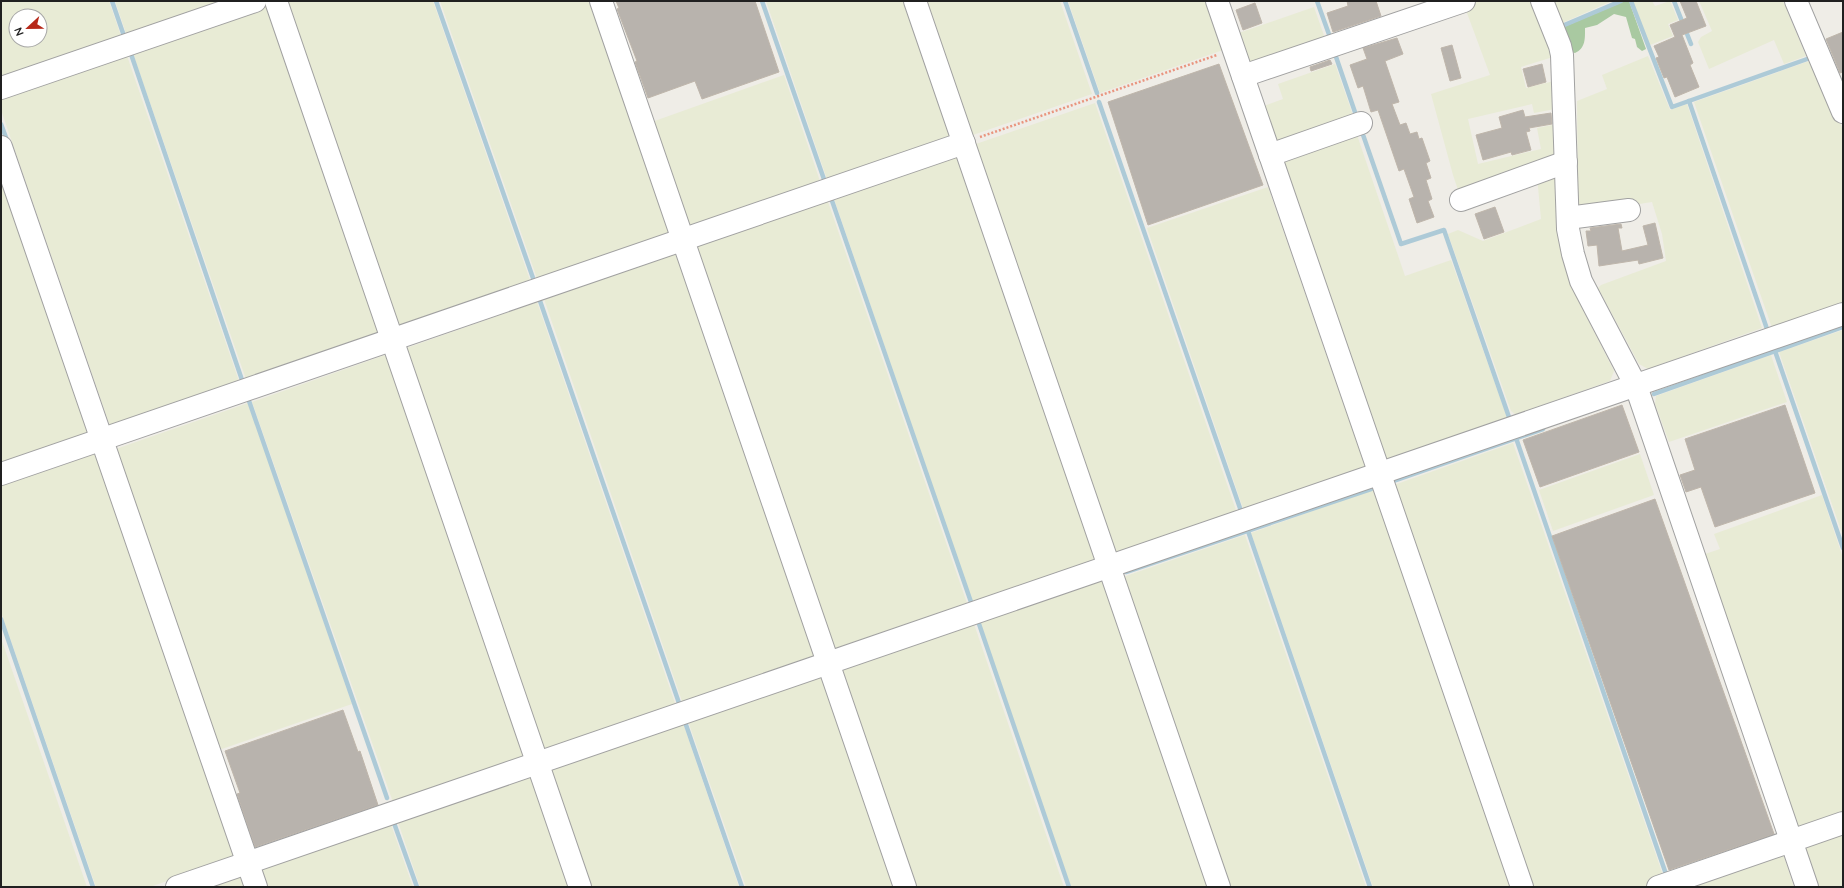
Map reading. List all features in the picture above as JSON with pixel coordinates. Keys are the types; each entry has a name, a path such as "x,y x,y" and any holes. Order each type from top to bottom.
{"street":[{"path":"1,88 255,1"},
{"path":"276,1 580,887"},
{"path":"601,1 682,240 906,887"},
{"path":"915,1 1219,887"},
{"path":"1217,1 1522,887"},
{"path":"1243,76 1464,1"},
{"path":"1542,1 1560,46 1562,55 1568,218 1573,254 1581,281 1636,386 1790,841 1807,887"},
{"path":"1796,1 1843,112"},
{"path":"1270,155 1361,123"},
{"path":"1,474 964,143"},
{"path":"1,147 256,887"},
{"path":"1461,200 1566,162"},
{"path":"1568,218 1629,210"},
{"path":"177,887 1843,314"},
{"path":"1658,887 1843,823"}],"path":[{"path":"964,143 1234,49"}],"green space":[{"path":"1,1 109,1 123,42 1,84"},
{"path":"115,1 240,1 128,39"},
{"path":"267,1 385,333 248,385 131,48"},
{"path":"282,1 433,1 532,286 399,332"},
{"path":"440,1 596,1 676,232 539,284"},
{"path":"766,1 911,1 958,138 829,185"},
{"path":"920,1 1060,1 1092,94 967,137"},
{"path":"1068,1 1206,1 1223,50 1100,93"},
{"path":"1478,1 1530,1 1553,57 1521,67 1526,88 1554,81 1555,109 1534,113 1532,104 1468,119 1478,164 1541,149 1537,128 1557,124 1558,161 1460,196 1431,94 1490,75 1464,5"},
{"path":"1550,1 1612,1 1560,24"},
{"path":"1625,1 1629,1 1646,49 1642,51 1637,47 1635,39 1632,38 1626,17 1614,14 1597,25 1585,28 1585,39 1583,46 1575,53 1571,52 1561,28"},
{"path":"1632,1 1652,1 1655,6 1670,1 1678,20 1668,24 1673,36 1650,45"},
{"path":"1699,1 1783,1 1806,56 1784,64 1774,40 1709,69 1698,42 1701,37 1712,31"},
{"path":"1314,7 1327,44 1253,70 1233,35"},
{"path":"125,50 241,387 112,432 1,110 1,93"},
{"path":"1648,56 1670,110 1687,104 1762,328 1648,369 1639,364 1598,288 1601,285 1666,261 1662,234 1652,202 1581,213 1578,210 1577,101 1607,89 1602,75"},
{"path":"1812,60 1843,130 1843,305 1772,328 1694,102"},
{"path":"1335,64 1355,121 1277,148 1264,106 1283,99 1278,84"},
{"path":"784,75 822,187 685,231 649,123"},
{"path":"1095,103 1237,513 1117,554 1108,548 973,145"},
{"path":"1355,129 1405,276 1451,260 1508,420 1387,462 1278,155"},
{"path":"961,148 1100,552 1095,562 973,604 832,193"},
{"path":"1,159 95,434 1,470"},
{"path":"1559,167 1573,278 1570,284 1614,371 1610,381 1537,407 1537,410 1516,415 1511,411 1448,234 1458,230 1483,241 1541,219 1537,176"},
{"path":"1268,187 1366,469 1244,511 1147,228"},
{"path":"826,196 968,606 836,651 829,647 691,242"},
{"path":"680,252 815,658 683,704 544,299"},
{"path":"537,302 676,706 545,753 401,350"},
{"path":"1843,330 1843,536 1779,352"},
{"path":"391,353 527,757 394,805 252,402"},
{"path":"1771,355 1787,402 1669,442 1655,404 1656,396"},
{"path":"248,403 352,704 216,751 110,451"},
{"path":"1513,443 1665,881 1646,887 1530,887 1391,486"},
{"path":"98,453 237,849 232,858 150,887 96,887 1,612 1,486"},
{"path":"1640,454 1654,495 1553,531 1539,490"},
{"path":"1374,489 1516,887 1373,887 1251,533"},
{"path":"1822,495 1843,558 1843,819 1798,835 1702,555 1720,549 1714,534"},
{"path":"1245,535 1366,887 1227,887 1123,577"},
{"path":"1101,577 1215,887 1071,887 979,619"},
{"path":"973,621 1064,887 911,887 838,674 842,665"},
{"path":"1,638 87,887 1,887"},
{"path":"820,675 828,678 901,887 746,887 688,721"},
{"path":"683,723 739,887 585,887 548,780 551,769"},
{"path":"528,774 540,781 576,887 420,887 397,819"},
{"path":"390,822 413,887 262,887 258,875 264,866"},
{"path":"1843,827 1843,887 1816,887 1801,842"},
{"path":"1781,848 1794,887 1674,887"},
{"path":"239,873 251,887 197,887"}],"building":[{"path":"616,1 755,1 779,72 702,99 695,81 648,98 635,62 637,61 617,9 619,8"},
{"path":"1347,1 1376,1 1381,16 1333,32 1327,13 1348,6"},
{"path":"1680,1 1696,1 1706,26 1682,35 1693,63 1690,65 1699,87 1675,97 1667,77 1664,78 1656,58 1659,57 1654,46 1675,37 1670,25 1687,18"},
{"path":"1255,3 1262,23 1243,30 1236,10"},
{"path":"1843,32 1843,72 1840,73 1826,39"},
{"path":"1397,38 1403,54 1385,61 1399,102 1392,104 1400,125 1406,123 1410,134 1417,132 1419,139 1422,138 1430,161 1426,163 1431,178 1426,180 1432,199 1428,201 1434,217 1417,223 1409,199 1414,197 1404,169 1399,171 1378,110 1371,112 1363,86 1358,88 1350,65 1367,59 1363,48"},
{"path":"1452,45 1461,78 1450,81 1441,48"},
{"path":"1330,60 1332,64 1311,71 1310,67"},
{"path":"1219,64 1263,185 1148,225 1108,102"},
{"path":"1542,64 1546,82 1528,87 1523,69"},
{"path":"1523,110 1525,117 1551,113 1552,124 1529,128 1530,131 1526,132 1531,150 1512,155 1511,152 1483,160 1476,135 1502,128 1499,117"},
{"path":"1495,207 1504,232 1484,239 1475,214"},
{"path":"1655,223 1663,258 1639,264 1638,260 1599,266 1597,245 1588,246 1586,231 1591,231 1590,228 1621,224 1622,228 1618,228 1622,251 1648,245 1643,226"},
{"path":"1622,405 1639,452 1540,487 1523,440"},
{"path":"1785,405 1815,493 1715,527 1701,487 1686,492 1680,475 1695,470 1685,439"},
{"path":"1655,499 1774,834 1669,870 1552,536"},
{"path":"343,710 358,752 360,751 378,805 255,847 237,794 240,793 225,751"}],"waterway":[{"path":"112,1 124,36"},
{"path":"436,1 533,278"},
{"path":"762,1 826,185"},
{"path":"1065,1 1097,93"},
{"path":"1317,1 1331,40"},
{"path":"1562,26 1621,1"},
{"path":"1631,1 1672,107 1810,58 1809,55"},
{"path":"1674,1 1691,44"},
{"path":"1334,51 1357,118"},
{"path":"131,54 242,380"},
{"path":"1689,101 1767,329"},
{"path":"1099,102 1241,511"},
{"path":"1,124 8,143"},
{"path":"1361,129 1401,244 1444,230 1510,420"},
{"path":"830,195 971,602"},
{"path":"539,298 679,703"},
{"path":"1654,394 1843,327"},
{"path":"1775,351 1843,548"},
{"path":"248,398 387,798"},
{"path":"1393,481 1543,429"},
{"path":"1516,438 1667,877"},
{"path":"1126,572 1371,489"},
{"path":"1248,531 1370,887"},
{"path":"1,619 93,887"},
{"path":"978,621 1069,887"},
{"path":"685,722 742,887"},
{"path":"394,823 417,887"}]}
